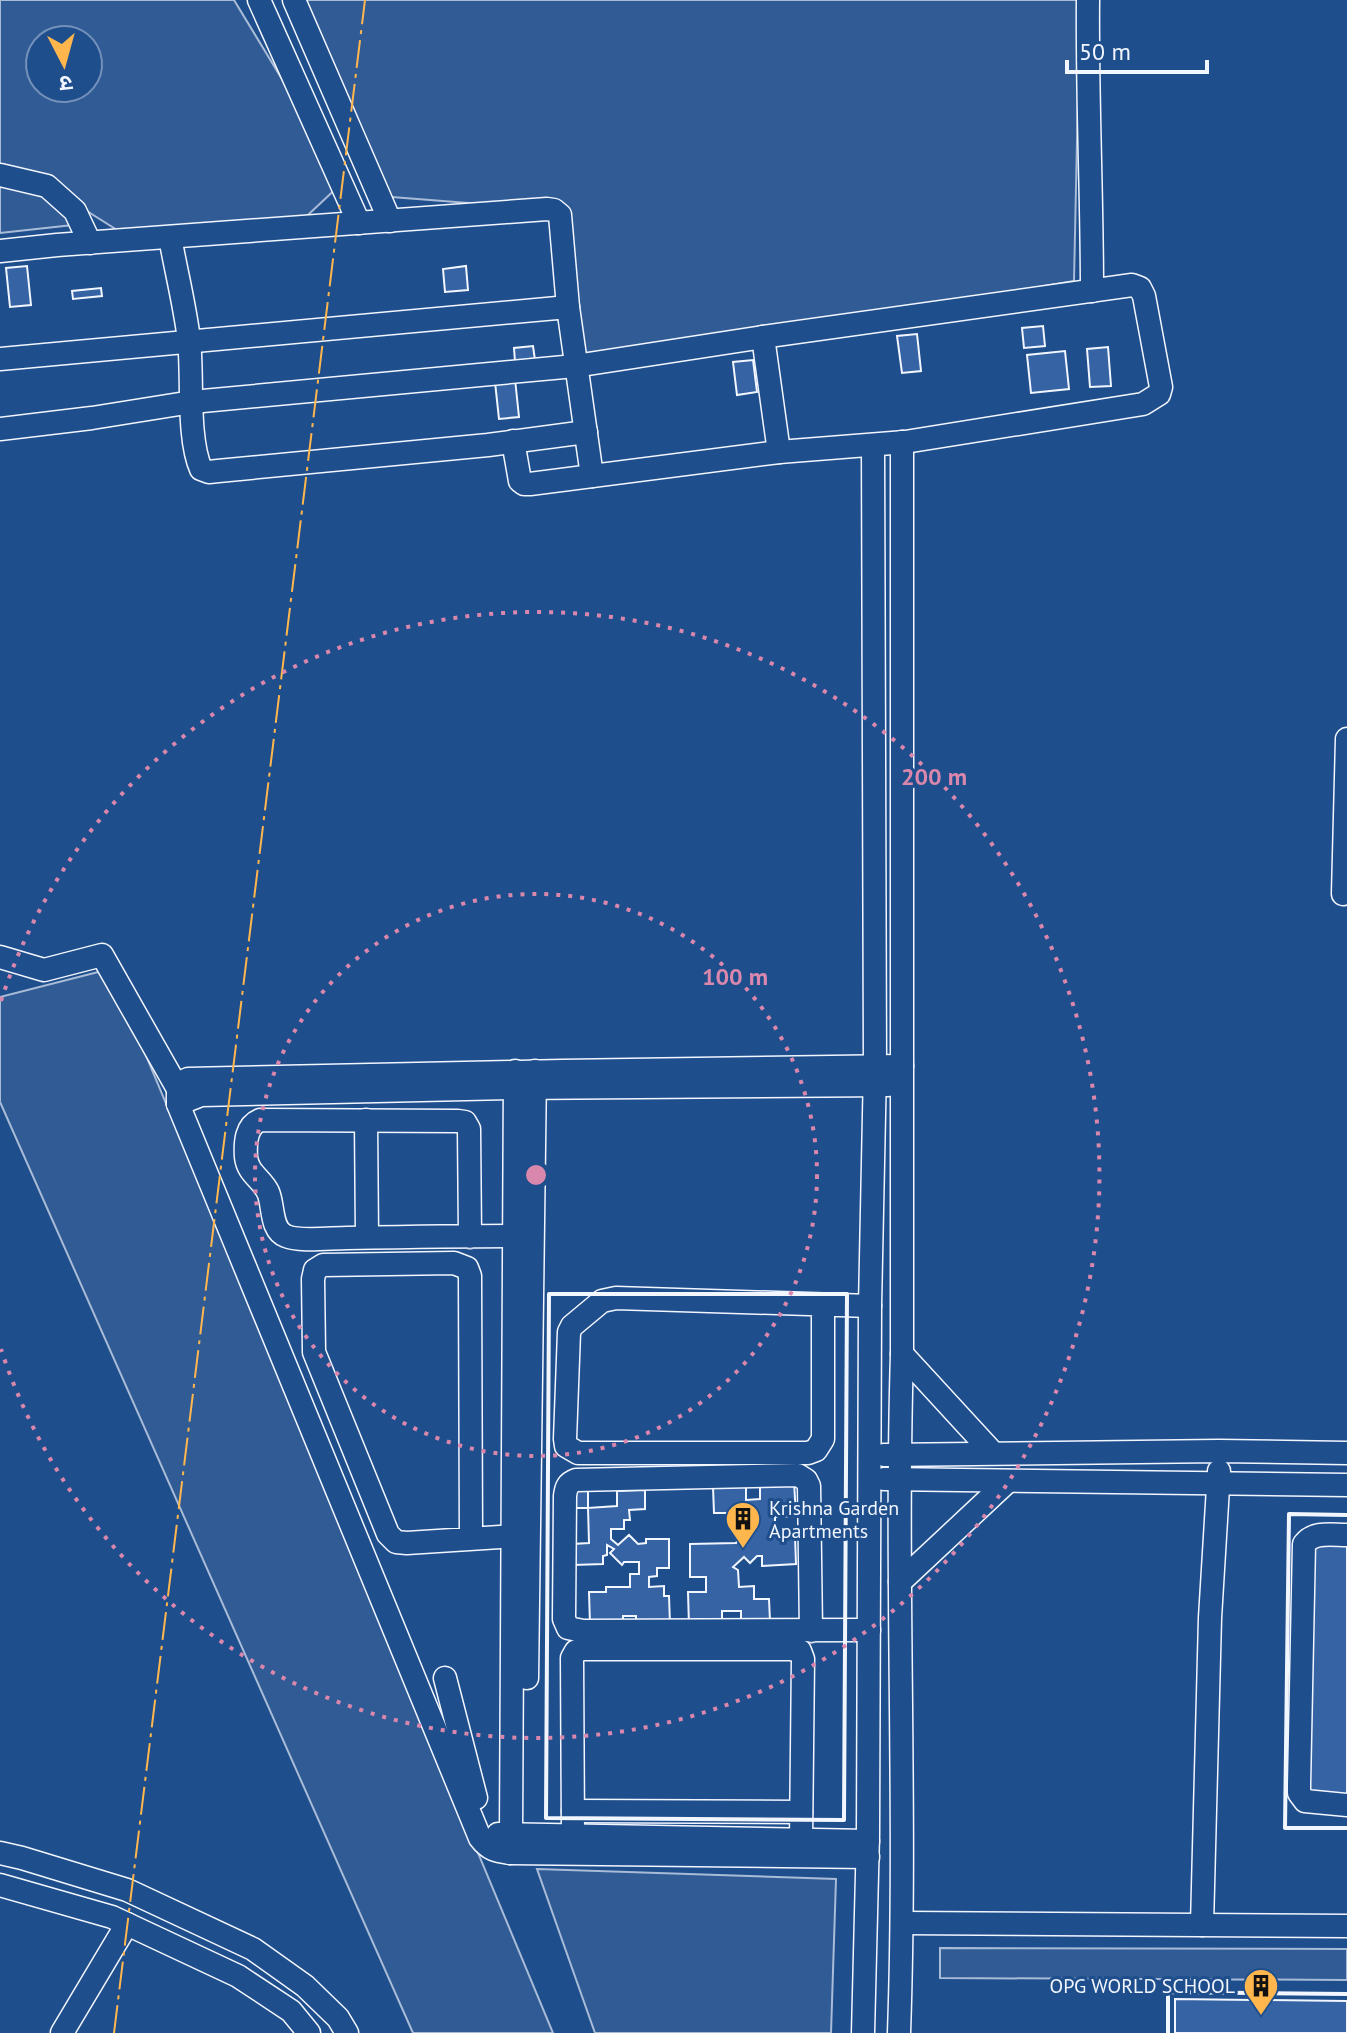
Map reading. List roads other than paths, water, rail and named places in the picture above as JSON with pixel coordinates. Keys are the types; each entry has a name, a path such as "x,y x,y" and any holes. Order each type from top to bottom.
{"street":[{"path":"259,0 359,223"},
{"path":"294,0 390,221"},
{"path":"1088,0 1092,291"},
{"path":"0,175 47,186 75,211 90,243"},
{"path":"0,251 554,210 560,215 575,366 592,476"},
{"path":"170,237 189,341 194,431 201,469 209,472 586,432"},
{"path":"0,429 192,402 575,366 1132,285 1140,288 1144,296 1160,371 1159,394 1143,404 902,442 779,452 524,484 520,481 513,441"},
{"path":"0,359 568,307"},
{"path":"763,337 779,452"},
{"path":"899,2033 903,1923 899,1480 902,1354 902,442"},
{"path":"863,2033 868,1849 870,1306 875,1076 873,445"},
{"path":"1343,894 1347,739"},
{"path":"0,957 44,970 102,955 178,1097 480,1838 492,1850 515,1841 573,1836 801,1840 868,1849"},
{"path":"178,1097 525,1080 902,1076"},
{"path":"515,1841 513,1236 525,1080"},
{"path":"515,1841 528,1627 525,1080"},
{"path":"470,1237 469,1129 465,1122 260,1120 252,1125 246,1137 247,1165 269,1194 276,1226 288,1238 470,1237 513,1236"},
{"path":"366,1120 367,1237"},
{"path":"471,1539 470,1276 467,1268 454,1263 323,1265 315,1270 313,1279 314,1352 388,1534 396,1542 407,1543 471,1539 512,1536"},
{"path":"823,1306 823,1439 816,1450 808,1453 578,1453 566,1446 569,1332 602,1301 616,1298 870,1306"},
{"path":"902,1354 993,1453"},
{"path":"869,1455 1219,1451 1347,1453"},
{"path":"1202,1925 1210,1618 1219,1451"},
{"path":"568,1628 564,1619 565,1496 570,1482 798,1475 809,1486 811,1631"},
{"path":"869,1479 1347,1485"},
{"path":"900,1582 1008,1481"},
{"path":"1347,1535 1315,1535 1304,1544 1299,1793 1305,1801 1347,1805"},
{"path":"528,1627 583,1631 869,1630"},
{"path":"573,1836 572,1658 576,1651 791,1649 800,1651 803,1659 801,1840"},
{"path":"445,1678 485,1830 490,1833 515,1841 868,1849"},
{"path":"573,1811 801,1812"},
{"path":"0,1853 127,1890 253,1949 305,1986 338,2018 347,2033"},
{"path":"73,1906 82,1876"},
{"path":"0,1885 112,1917 238,1976 291,2011 309,2033"},
{"path":"903,1923 1347,1926"},
{"path":"62,2033 127,1924"}],"place":[{"name":"Krishna Garden Apartments","path":"743,1550"},
{"name":"OPG WORLD SCHOOL","path":"1261,2017"}]}
